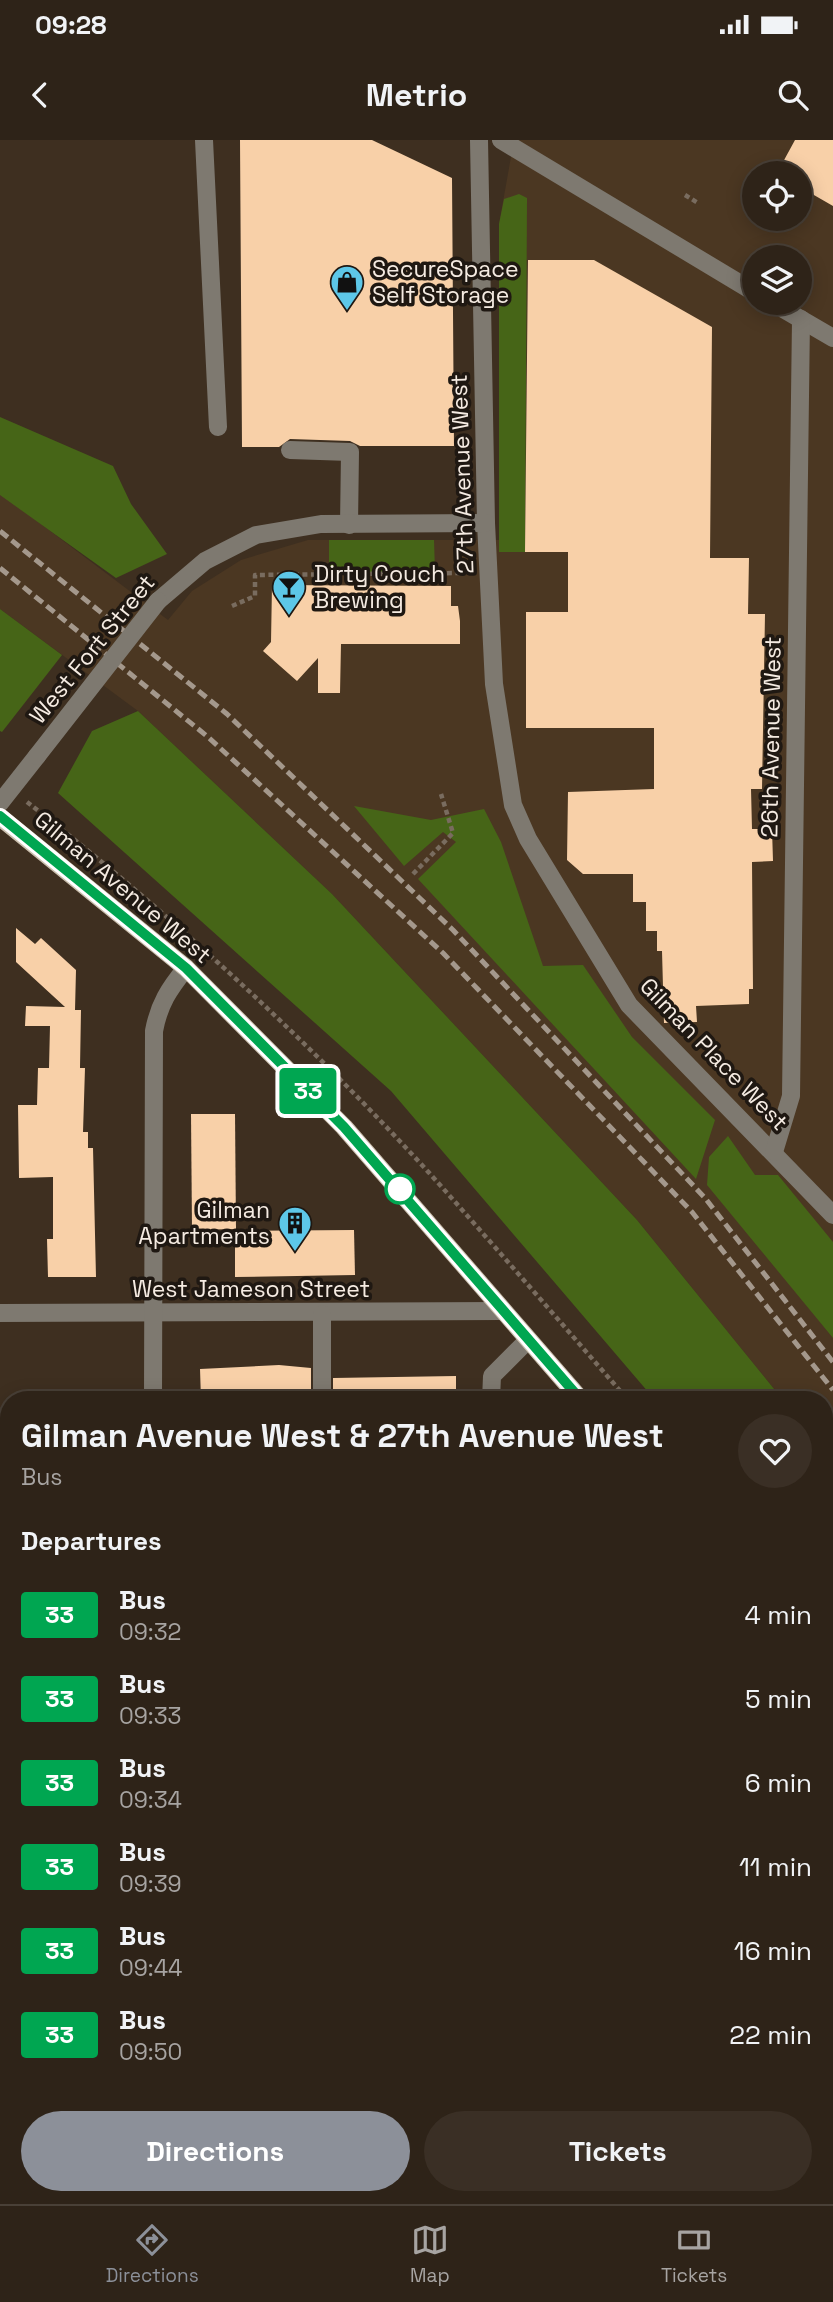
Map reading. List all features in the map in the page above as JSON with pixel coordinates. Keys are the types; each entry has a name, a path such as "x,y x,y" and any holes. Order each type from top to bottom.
{"main road":[{"name":"Gilman Avenue West","path":"0,817 186,968 352,1136 422,1213 502,1311 573,1391"}],"street":[{"path":"204,140 218,427"},
{"name":"27th Avenue West","path":"480,140 486,523 494,684 513,806"},
{"path":"501,140 742,285"},
{"path":"794,315 833,338"},
{"name":"26th Avenue West","path":"774,1152 792,1096 801,319"},
{"path":"290,450 350,452 348,525"},
{"name":"West Fort Street","path":"0,803 158,601 205,561 256,535 321,523 486,523"},
{"name":"Gilman Place West","path":"513,806 528,839 629,1005 833,1215"},
{"path":"153,1391 154,1031 158,1009 167,991 186,968"},
{"name":"West Jameson Street","path":"0,1313 322,1314 502,1311"},
{"path":"322,1314 323,1391"},
{"path":"491,1391 492,1376 528,1340"}],"path":[{"path":"685,195 698,203"},
{"path":"233,606 255,596 255,575 460,573"},
{"path":"413,874 453,833 442,794"}],"shaded area":[{"path":"514,140 833,140 833,1391 776,1391 637,1220 332,894 138,711 0,609 0,493 168,620 192,591 241,560 308,540 499,540 499,224"}],"green space":[{"path":"519,194 527,198 525,552 499,552 499,224 504,199"},
{"path":"0,417 113,466 131,504 167,554 116,578 0,495"},
{"path":"329,540 434,540 435,572 329,573"},
{"path":"0,609 62,655 2,732 0,731"},
{"path":"138,711 332,894 637,1220 776,1391 647,1391 391,1091 58,793 92,731"},
{"path":"354,806 431,820 484,809 501,842 543,966 583,965 632,1037 715,1120 696,1179 418,879 456,842 443,832 404,866"},
{"path":"728,1136 755,1175 778,1175 833,1242 833,1338 707,1185 709,1157"}],"building":[{"name":"SecureSpace Self Storage","path":"240,140 372,140 452,178 454,446 360,446 350,441 290,439 279,447 242,447"},
{"path":"795,140 833,140 833,206 812,194 812,161 784,161"},
{"path":"528,260 594,260 712,327 710,558 749,558 748,614 765,614 762,789 751,789 752,829 772,829 773,861 752,862 753,989 749,989 749,1004 696,1006 697,1022 664,1023 662,951 657,951 657,931 646,931 646,902 633,902 633,874 583,874 567,860 568,792 654,789 654,728 526,728 526,612 568,612 568,552 525,552"},
{"path":"272,585 451,586 451,606 458,606 460,644 341,644 340,693 318,693 318,658 297,681 263,651 271,642"},
{"path":"16,928 35,944 41,938 76,970 75,1010 81,1010 80,1068 85,1068 83,1132 88,1132 88,1148 93,1148 96,1277 48,1277 47,1239 53,1239 53,1177 19,1178 18,1105 37,1105 38,1068 49,1068 50,1026 25,1026 26,1006 65,1007 16,962"},
{"path":"191,1114 235,1114 236,1229 192,1230"},
{"name":"Gilman Apartments","path":"354,1230 355,1275 235,1277 235,1231"},
{"path":"279,1365 311,1368 311,1391 201,1391 200,1369"},
{"path":"456,1376 456,1391 333,1391 333,1378"}],"railway":[{"path":"0,531 227,714 453,930 705,1198 833,1362"},
{"path":"0,568 208,737 443,953 692,1212 833,1390"}],"bus line":[{"name":"33","path":"0,816 186,968 344,1127 422,1213 502,1311 573,1391"}],"place":[{"name":"SecureSpace Self Storage","path":"347,312"},
{"name":"Dirty Couch Brewing","path":"289,617"},
{"name":"Gilman Apartments","path":"295,1253"}]}
